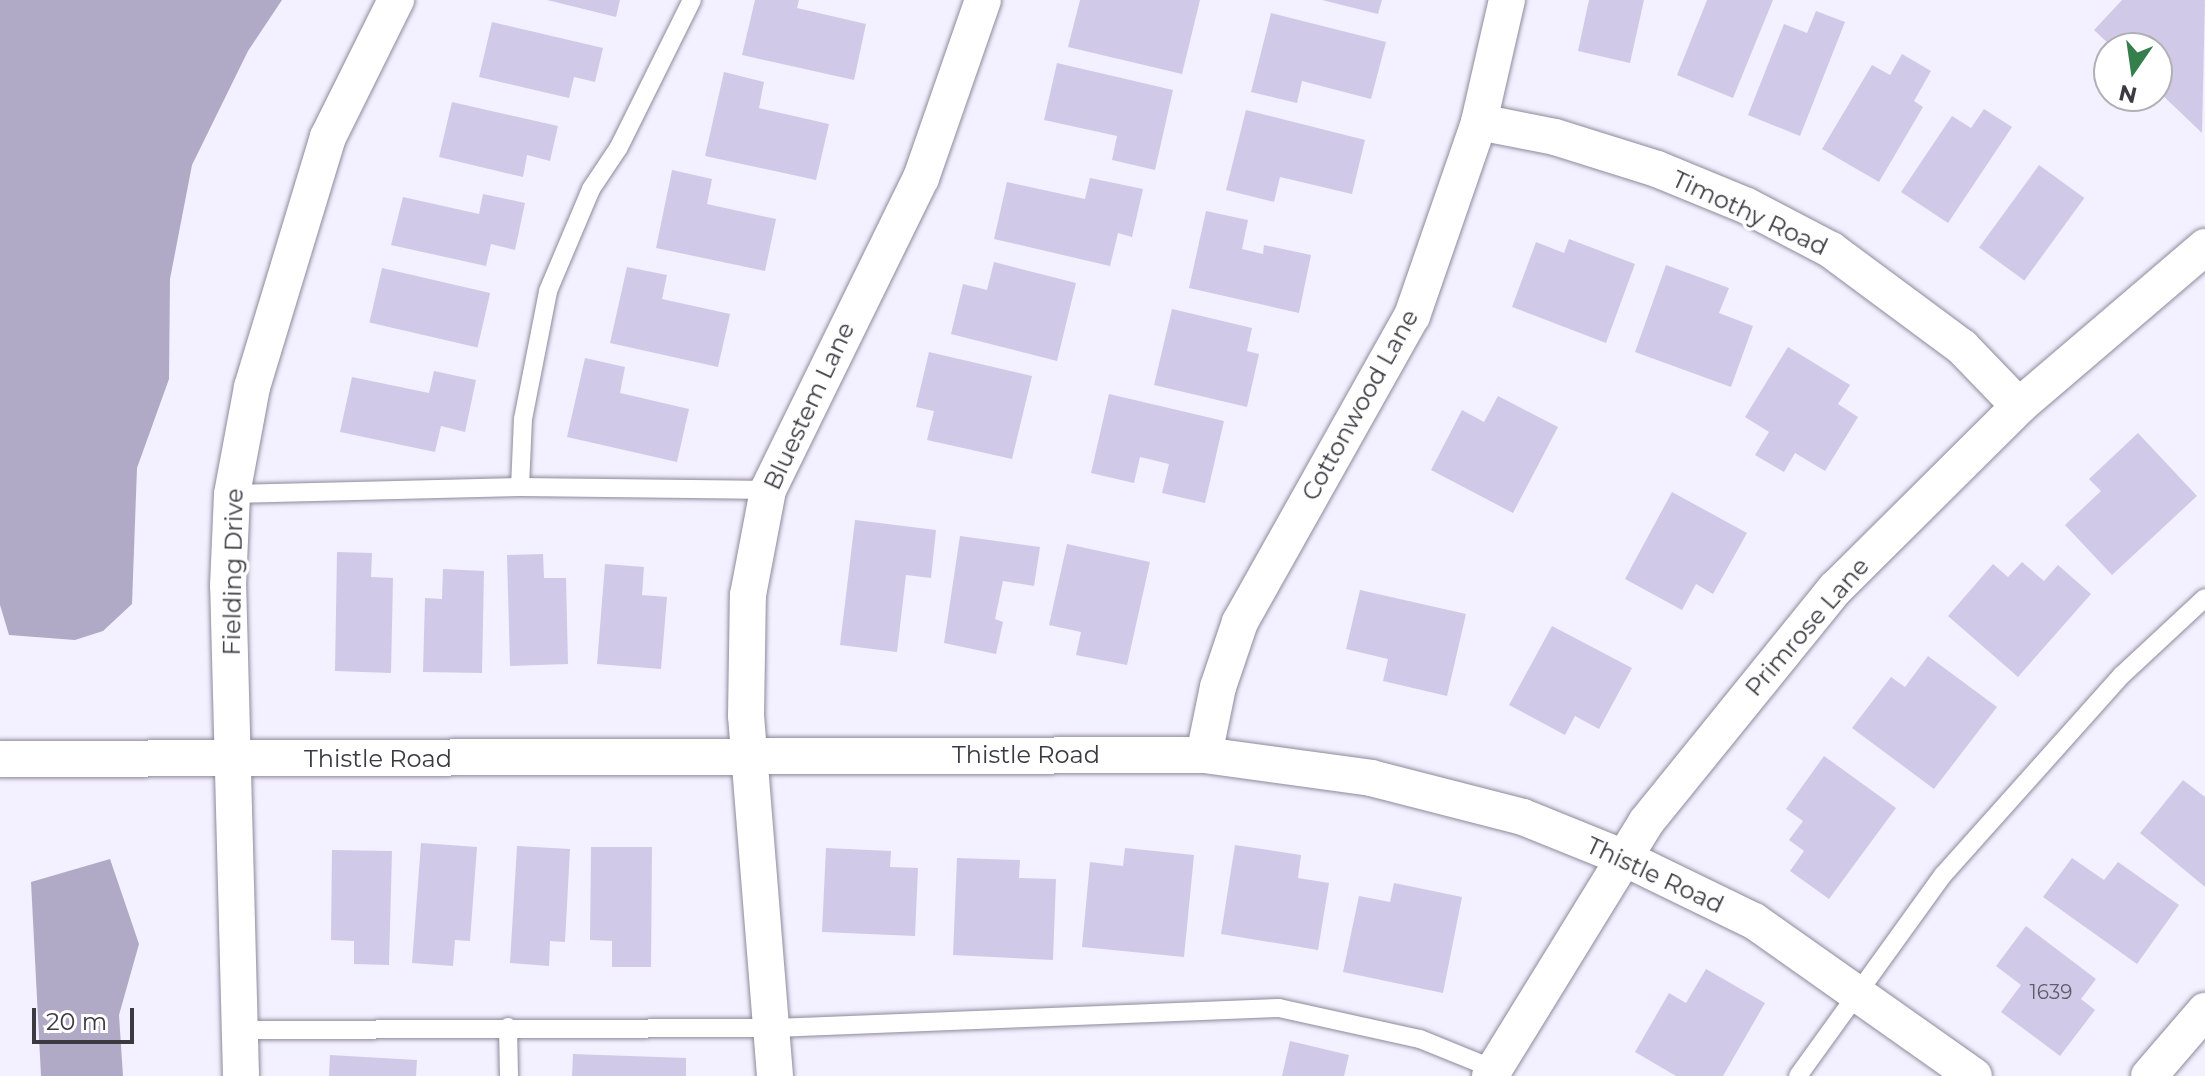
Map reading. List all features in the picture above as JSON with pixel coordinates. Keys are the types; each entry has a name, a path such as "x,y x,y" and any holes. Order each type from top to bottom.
{"street":[{"name":"Fielding Drive","path":"241,1076 233,760 232,494 263,345 328,137 396,0"},
{"name":"Bluestem Lane","path":"775,1076 775,1028 748,755 748,595 768,490 921,178 983,0"},
{"name":"Cottonwood Lane","path":"1204,755 1218,687 1240,622 1412,316 1479,122 1507,0"},
{"name":"Timothy Road","path":"1479,122 1555,137 1657,169 1747,206 1831,250 1962,347 2019,406"},
{"name":"Primrose Lane","path":"1492,1073 1622,857 1835,589 2019,406 2205,247"},
{"name":"Thistle Road","path":"0,759 1204,755 1371,778 1523,817 1622,857 1754,921 1974,1076"},
{"path":"2149,1076 2205,1011"}],"lane":[{"path":"520,487 523,419 548,291 591,189 619,147 692,0"},
{"path":"232,494 520,487 768,490"},
{"path":"1798,1076 1855,992 1943,875 2122,675 2205,598"},
{"path":"240,1030 775,1028 1279,1008 1420,1039 1492,1073"},
{"path":"508,1027 509,1076"}],"shaded area":[{"path":"0,0 282,0 248,51 192,165 170,279 169,379 137,468 132,604 103,631 75,640 9,635 0,605"},
{"path":"110,859 139,944 119,1015 123,1076 41,1076 31,882"}],"building":[{"path":"547,0 620,0 616,17"},
{"path":"755,0 799,0 797,8 866,24 854,80 742,55"},
{"path":"1080,0 1200,0 1182,74 1068,47"},
{"path":"1322,0 1382,0 1378,14"},
{"path":"1589,0 1644,0 1630,63 1578,51"},
{"path":"1707,0 1773,0 1733,98 1677,75"},
{"path":"2122,0 2205,0 2202,133 2173,105 2173,32 2094,30"},
{"path":"1816,11 1845,22 1800,136 1748,115 1784,24 1807,33"},
{"path":"1271,13 1386,42 1371,99 1302,81 1297,103 1251,92"},
{"path":"492,22 603,48 595,82 574,77 569,98 479,77"},
{"path":"1902,54 1931,71 1914,101 1923,107 1879,182 1822,149 1872,65 1890,75"},
{"path":"1057,63 1173,90 1155,170 1112,160 1117,136 1044,120"},
{"path":"724,72 764,82 759,108 829,124 816,180 705,156"},
{"path":"452,102 558,126 550,161 527,155 523,177 439,157"},
{"path":"1984,109 2012,127 1948,223 1901,192 1952,116 1971,128"},
{"path":"1246,110 1365,140 1352,194 1280,177 1274,202 1226,190"},
{"path":"2039,165 2084,198 2024,280 1979,248"},
{"path":"672,170 712,179 707,204 776,219 765,271 656,248"},
{"path":"1090,178 1143,189 1132,237 1118,233 1110,266 994,239 1007,182 1085,199"},
{"path":"483,194 525,203 515,250 491,244 486,266 391,245 403,197 479,214"},
{"path":"1206,211 1248,220 1242,249 1263,254 1264,245 1311,255 1299,313 1189,288"},
{"path":"1569,239 1635,264 1606,343 1512,307 1536,242 1564,253"},
{"path":"994,262 1076,283 1057,361 951,334 963,284 987,290"},
{"path":"1666,265 1729,288 1719,313 1753,326 1731,387 1635,352"},
{"path":"627,267 667,275 662,299 730,314 718,367 610,343"},
{"path":"382,268 490,293 478,348 369,323"},
{"path":"1172,309 1252,328 1247,351 1259,354 1247,407 1154,385"},
{"path":"1788,347 1850,385 1838,404 1858,417 1825,471 1795,453 1784,472 1755,455 1769,432 1745,417"},
{"path":"929,352 1032,376 1012,459 927,440 934,411 916,407"},
{"path":"585,358 625,367 620,393 689,409 677,462 567,437"},
{"path":"434,371 476,380 465,432 441,426 435,452 340,432 352,377 429,393"},
{"path":"1109,394 1224,421 1205,503 1162,493 1169,464 1140,457 1134,483 1091,473"},
{"path":"1498,396 1558,427 1513,513 1431,470 1462,410 1484,422"},
{"path":"2138,433 2197,496 2112,575 2065,525 2101,491 2089,479"},
{"path":"1672,492 1747,533 1713,594 1696,584 1682,610 1625,579"},
{"path":"855,520 936,530 931,578 906,575 897,652 840,645"},
{"path":"960,536 1040,547 1034,586 1003,581 995,619 1003,622 996,654 944,643"},
{"path":"1067,544 1150,562 1127,665 1076,655 1081,632 1049,625"},
{"path":"337,552 372,553 371,577 393,578 391,673 335,671"},
{"path":"543,554 544,578 566,578 568,664 510,666 507,555"},
{"path":"2022,562 2044,581 2058,565 2091,594 2018,677 1948,616 1993,564 2008,577"},
{"path":"605,564 644,567 642,595 667,597 661,669 597,664"},
{"path":"443,569 484,571 482,673 423,672 425,598 442,599"},
{"path":"1360,590 1466,614 1447,696 1383,681 1388,659 1346,649"},
{"path":"1552,626 1632,668 1599,729 1575,716 1565,735 1509,705"},
{"path":"1928,656 1997,707 1934,789 1852,728 1891,677 1905,687"},
{"path":"1824,756 1896,808 1829,899 1790,871 1804,851 1789,840 1803,821 1786,809"},
{"path":"2183,780 2205,797 2205,887 2140,833"},
{"path":"421,843 477,847 470,941 455,940 453,966 412,963"},
{"path":"1235,845 1301,855 1298,878 1329,883 1318,950 1221,934"},
{"path":"517,846 570,849 565,942 550,941 549,966 510,963"},
{"path":"591,847 652,847 651,967 612,967 612,941 590,940"},
{"path":"826,848 891,851 890,867 918,868 915,936 822,932"},
{"path":"1125,848 1194,855 1184,957 1082,947 1090,862 1123,866"},
{"path":"332,850 392,851 389,965 354,964 354,941 331,940"},
{"path":"957,858 1020,860 1019,878 1056,879 1053,960 953,955"},
{"path":"2072,858 2104,880 2118,862 2179,905 2137,964 2043,897"},
{"path":"1394,883 1462,897 1443,993 1343,972 1359,896 1390,902"},
{"path":"2026,926 2096,979 2081,999 2095,1010 2060,1056 2001,1012 2021,985 1996,966"},
{"path":"1706,969 1765,1003 1723,1076 1676,1076 1635,1052 1669,993 1686,1003"},
{"path":"1290,1041 1349,1055 1344,1076 1282,1076"},
{"path":"573,1054 686,1058 686,1076 572,1076"},
{"path":"330,1055 417,1060 416,1076 329,1076"}]}
